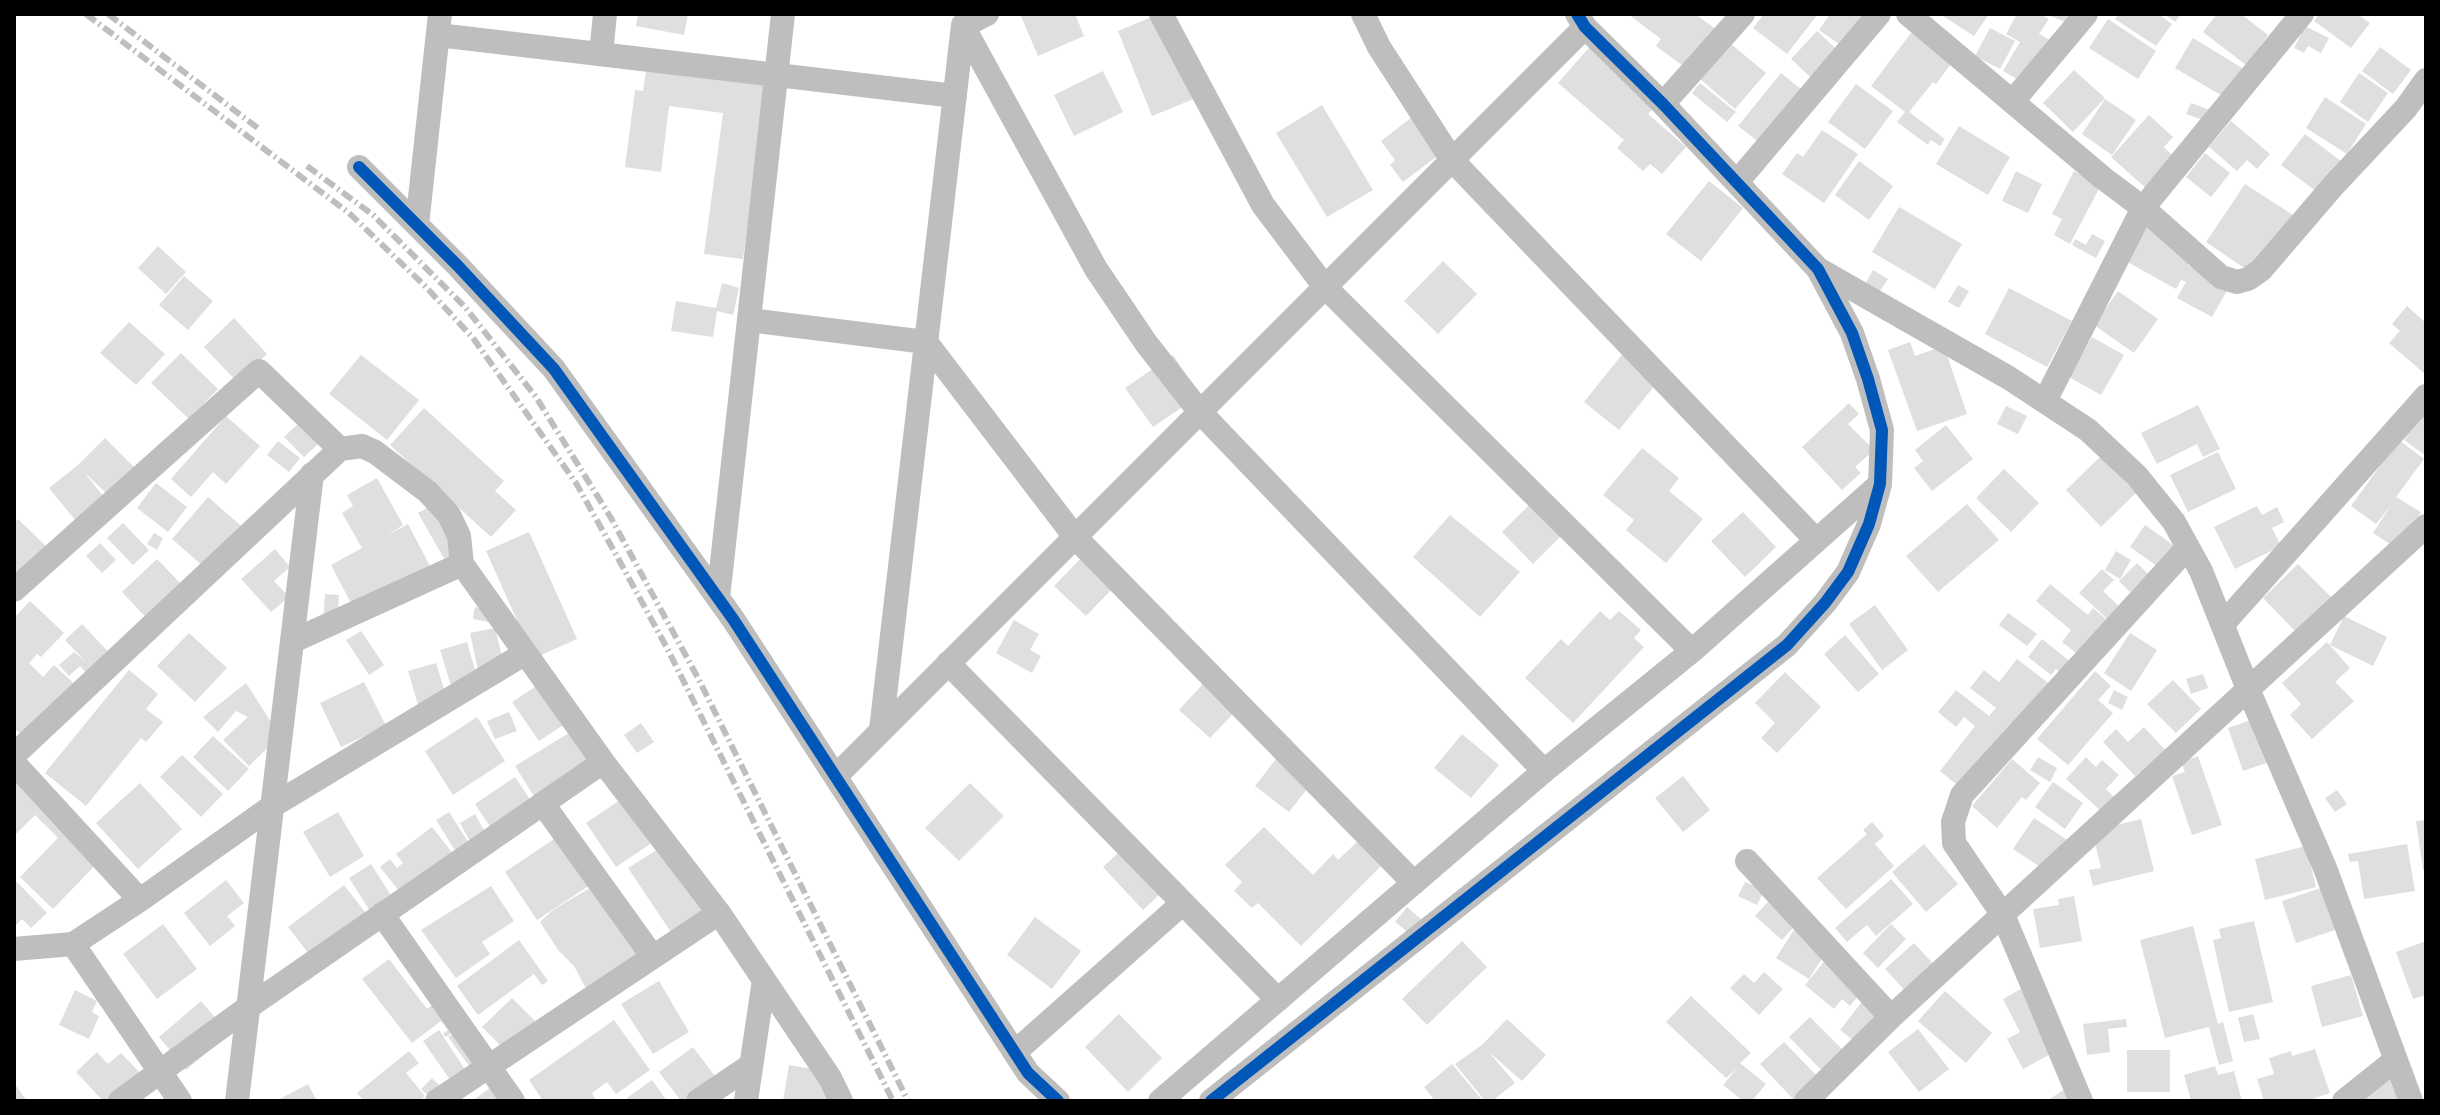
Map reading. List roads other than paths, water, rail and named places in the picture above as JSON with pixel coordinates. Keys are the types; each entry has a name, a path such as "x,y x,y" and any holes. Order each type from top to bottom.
{"street":[{"path":"601,54 605,14"},
{"path":"718,598 783,14"},
{"path":"964,20 987,14"},
{"path":"1161,14 1263,205 1325,287 1692,651"},
{"path":"1363,14 1379,47 1452,160 1816,540"},
{"path":"1663,104 1743,14"},
{"path":"1737,182 1879,14"},
{"path":"1908,14 2143,208 2221,277 2237,282 2261,270 2406,108 2426,80"},
{"path":"2013,101 2086,14"},
{"path":"2045,401 2143,208 2302,14"},
{"path":"881,730 964,20"},
{"path":"964,20 1096,269 1146,343 1200,412 1544,771"},
{"path":"836,776 1452,160 1581,21 1818,269 1852,333 1882,430 1880,484 1869,524 1848,572 1787,645 1211,1101"},
{"path":"417,225 439,24 601,54 955,96"},
{"path":"359,167 554,369 718,598 1028,1073 1058,1101"},
{"path":"1818,269 2009,378 2088,430 2137,476 2174,522 2223,624 2325,868 2411,1101"},
{"path":"749,320 926,342 1075,537 1414,883"},
{"path":"14,590 259,371 340,449"},
{"path":"2223,624 2426,396"},
{"path":"14,755 340,449 362,446 375,452 428,492 449,515 459,536 462,564 603,762 719,913 830,1078 841,1101"},
{"path":"237,1101 312,474"},
{"path":"1160,1101 1544,771 1692,651 1880,484"},
{"path":"1806,1101 1891,1017 2426,526"},
{"path":"2081,1101 2003,915 1954,843 1953,822 1962,795 2188,547"},
{"path":"293,641 462,564"},
{"path":"14,949 73,944 274,805 524,654"},
{"path":"948,663 1278,1000"},
{"path":"120,1101 250,1006 603,762"},
{"path":"14,763 140,900"},
{"path":"543,804 653,957"},
{"path":"1747,861 1891,1017"},
{"path":"1015,1052 1183,903"},
{"path":"437,1101 719,913"},
{"path":"382,914 513,1101"},
{"path":"73,944 180,1101"},
{"path":"746,1101 764,980"},
{"path":"2344,1101 2394,1061"},
{"path":"698,1101 750,1066"}],"railway":[{"path":"86,14 349,213 425,286 473,338 576,483 614,551 667,648 893,1101"},
{"path":"108,14 259,129"},
{"path":"307,166 373,215 465,307 536,397 611,518 698,678 908,1101"}]}
